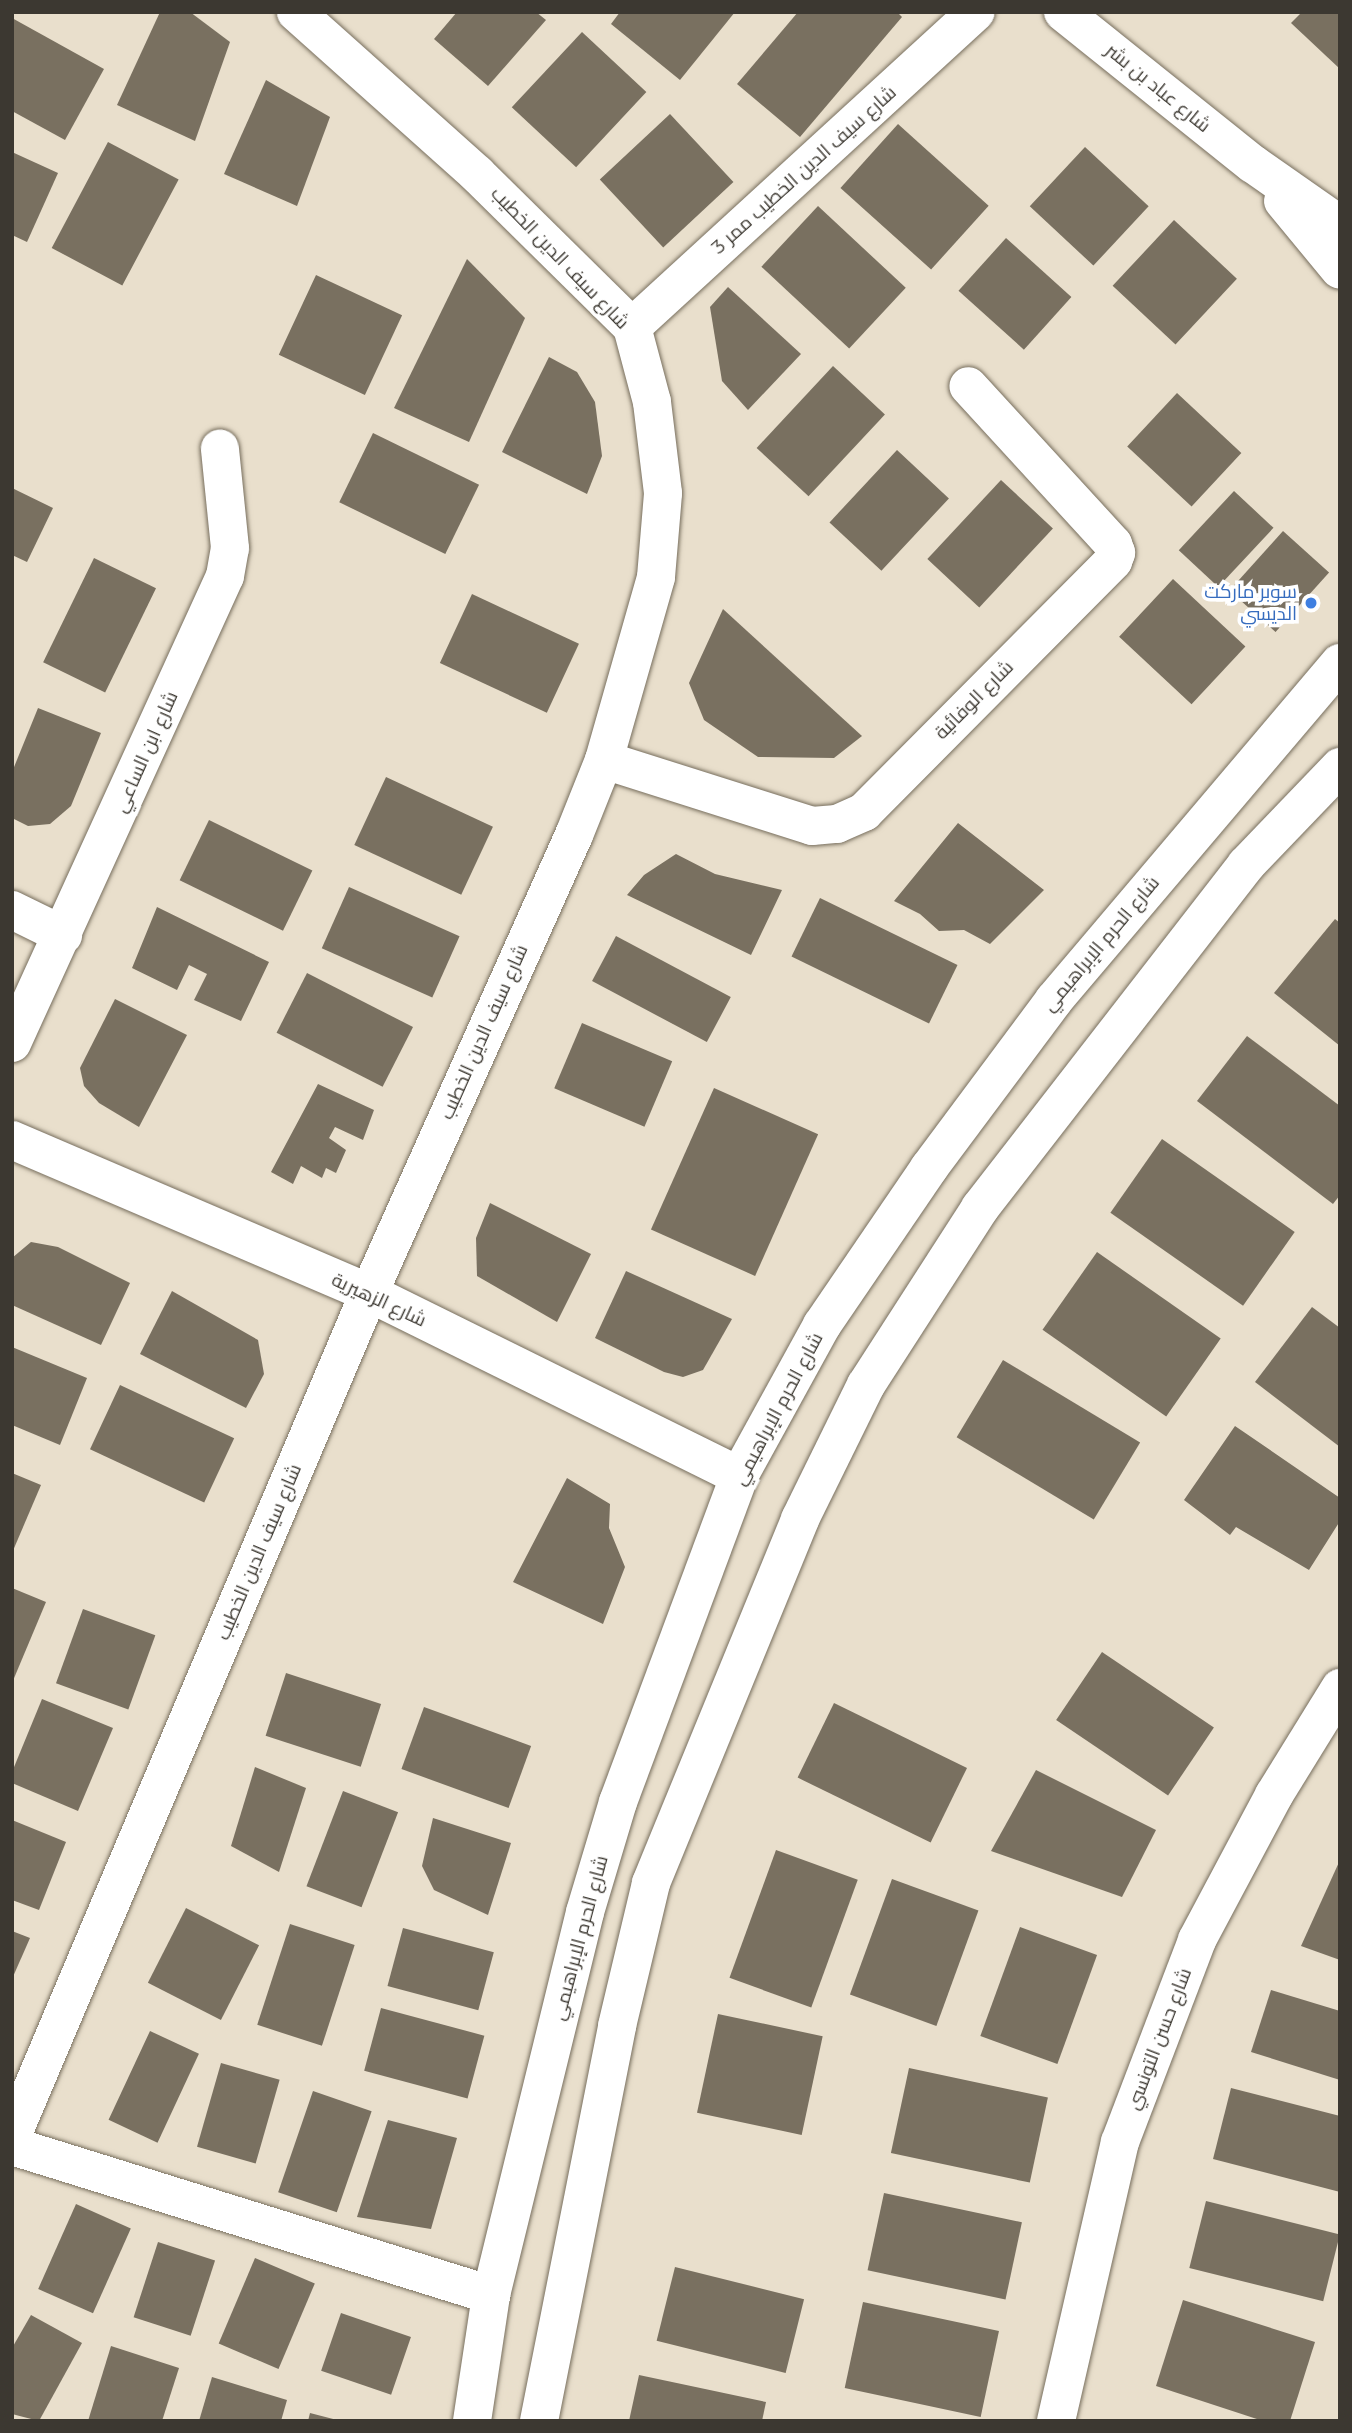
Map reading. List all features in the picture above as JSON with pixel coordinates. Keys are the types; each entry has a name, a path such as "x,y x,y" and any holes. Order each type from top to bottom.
{"street":[{"name":"شارع سيف الدين الخطيب","path":"12,2136 369,1293 604,760 656,577 663,493 652,402 632,327 477,174 296,12"},
{"name":"شارع سيف الدين الخطيب ممر 3","path":"632,327 976,12"},
{"name":"شارع عباد بن بشر","path":"1063,12 1253,164 1340,225"},
{"name":"شارع عباد بن بشر","path":"1253,164 1340,270"},
{"name":"شارع الوفائية","path":"604,760 812,826 837,824 864,812 1113,561 1116,554 1112,544 968,386"},
{"name":"شارع ابن الساعي","path":"12,1043 229,563 220,449"},
{"name":"شارع الحرم الإبراهيمي","path":"472,2421 491,2295 585,1912 614,1814 739,1476 822,1325 937,1157 1054,1000 1340,663"},
{"path":"539,2421 617,2026 651,1883 800,1519 866,1385 979,1208 1246,865 1340,767"},
{"path":"12,910 63,935"},
{"name":"شارع الزهيرية","path":"12,1140 369,1293 739,1476"},
{"name":"شارع حسن التونسي","path":"1056,2421 1120,2142 1197,1940 1274,1795 1340,1688"},
{"path":"12,2146 491,2295"}],"building":[{"path":"160,12 190,12 230,42 195,141 117,105"},
{"path":"457,12 536,12 546,20 488,86 434,39"},
{"path":"620,12 735,12 680,80 611,24"},
{"path":"798,12 897,12 902,17 800,137 737,84"},
{"path":"1302,12 1340,12 1340,69 1291,23"},
{"path":"12,18 104,69 65,140 12,111"},
{"path":"582,32 646,92 576,167 512,107"},
{"path":"266,80 330,117 297,206 224,174"},
{"path":"670,114 733,182 663,247 600,179"},
{"path":"898,124 989,206 931,270 840,188"},
{"path":"108,142 179,180 122,286 52,248"},
{"path":"1085,147 1149,206 1093,266 1030,206"},
{"path":"12,152 58,173 27,242 12,235"},
{"path":"818,206 906,288 849,349 761,267"},
{"path":"1174,220 1237,279 1176,344 1113,286"},
{"path":"1006,238 1071,297 1024,350 958,291"},
{"path":"467,259 525,318 469,442 394,408"},
{"path":"316,275 402,315 365,395 279,355"},
{"path":"728,287 801,354 748,410 722,381 710,307"},
{"path":"549,357 577,372 595,402 602,456 587,494 502,452"},
{"path":"833,366 885,414 809,496 757,448"},
{"path":"1177,393 1241,453 1192,506 1127,446"},
{"path":"373,433 479,485 445,554 339,502"},
{"path":"897,450 949,498 881,571 829,522"},
{"path":"1001,480 1053,528 979,607 927,559"},
{"path":"12,488 53,508 27,562 12,555"},
{"path":"1234,491 1273,528 1218,587 1179,550"},
{"path":"1283,531 1329,572 1276,632 1229,590"},
{"path":"94,558 156,588 105,693 43,662"},
{"path":"1173,579 1245,647 1192,704 1119,637"},
{"path":"472,594 579,644 547,713 440,663"},
{"path":"723,609 862,736 834,758 758,757 704,720 689,683"},
{"path":"38,708 101,733 71,806 50,824 28,826 12,818 12,772"},
{"path":"386,777 493,827 461,895 354,845"},
{"path":"209,820 312,870 283,931 180,880"},
{"path":"958,823 1044,890 990,944 964,930 939,931 920,914 894,901"},
{"path":"676,854 715,874 782,890 751,955 627,895 644,875"},
{"path":"349,887 460,936 432,997 322,948"},
{"path":"820,898 958,965 929,1023 792,956"},
{"path":"157,907 269,962 241,1021 194,1000 207,974 189,965 177,990 132,968"},
{"path":"1335,919 1340,923 1340,1046 1274,993"},
{"path":"616,936 731,997 707,1042 592,981"},
{"path":"307,973 413,1027 383,1087 277,1033"},
{"path":"115,999 187,1035 139,1127 99,1103 84,1086 80,1068"},
{"path":"582,1023 672,1061 644,1127 554,1088"},
{"path":"1247,1036 1340,1106 1340,1195 1333,1204 1197,1101"},
{"path":"318,1084 374,1110 363,1140 335,1127 329,1138 346,1150 336,1173 326,1168 322,1178 301,1166 293,1184 271,1172"},
{"path":"714,1088 818,1134 755,1276 651,1230"},
{"path":"1162,1139 1295,1232 1243,1306 1110,1213"},
{"path":"490,1203 591,1254 557,1322 477,1276 476,1238"},
{"path":"31,1242 58,1247 130,1283 101,1345 12,1305 12,1258"},
{"path":"1097,1252 1221,1339 1166,1416 1043,1330"},
{"path":"626,1271 732,1319 703,1370 683,1377 664,1372 595,1338"},
{"path":"172,1291 258,1340 264,1374 246,1408 140,1354"},
{"path":"1312,1307 1340,1328 1340,1447 1255,1382"},
{"path":"12,1347 87,1378 60,1445 12,1425"},
{"path":"1003,1360 1140,1442 1094,1520 957,1437"},
{"path":"120,1385 234,1438 204,1503 90,1449"},
{"path":"1235,1426 1340,1498 1340,1521 1309,1570 1236,1527 1230,1535 1184,1500"},
{"path":"12,1473 41,1485 12,1553"},
{"path":"567,1478 610,1504 609,1528 625,1567 603,1624 513,1582"},
{"path":"12,1588 46,1602 12,1683"},
{"path":"83,1609 155,1635 128,1710 56,1683"},
{"path":"1102,1652 1214,1727 1168,1795 1056,1720"},
{"path":"286,1673 381,1704 361,1767 266,1736"},
{"path":"42,1699 113,1728 78,1811 12,1783 12,1772"},
{"path":"834,1703 967,1768 931,1842 798,1778"},
{"path":"424,1707 531,1746 509,1808 401,1769"},
{"path":"255,1767 306,1788 279,1872 231,1846"},
{"path":"1036,1770 1156,1830 1122,1897 991,1851"},
{"path":"343,1791 398,1812 362,1907 306,1886"},
{"path":"433,1818 511,1843 488,1915 434,1890 422,1866"},
{"path":"12,1820 66,1842 39,1910 12,1900"},
{"path":"776,1850 858,1880 811,2008 729,1978"},
{"path":"1340,1860 1340,1960 1301,1946"},
{"path":"892,1879 978,1910 936,2026 850,1995"},
{"path":"186,1908 259,1945 221,2020 148,1983"},
{"path":"290,1924 355,1945 322,2046 257,2025"},
{"path":"1020,1927 1097,1955 1057,2064 980,2036"},
{"path":"403,1928 494,1952 478,2010 387,1986"},
{"path":"12,1931 30,1938 12,1979"},
{"path":"1271,1990 1340,2011 1340,2080 1251,2052"},
{"path":"381,2008 484,2036 468,2098 364,2071"},
{"path":"718,2014 823,2036 802,2135 697,2113"},
{"path":"150,2031 199,2054 158,2143 109,2120"},
{"path":"221,2063 280,2080 256,2163 197,2147"},
{"path":"909,2068 1048,2098 1030,2183 891,2153"},
{"path":"1231,2088 1340,2116 1340,2192 1213,2159"},
{"path":"313,2091 372,2111 337,2212 278,2192"},
{"path":"388,2120 457,2138 431,2229 357,2217"},
{"path":"884,2193 1022,2222 1005,2300 868,2270"},
{"path":"1206,2201 1340,2234 1323,2301 1189,2268"},
{"path":"76,2204 131,2228 93,2313 38,2289"},
{"path":"158,2242 215,2261 191,2336 134,2317"},
{"path":"255,2258 315,2283 278,2369 219,2344"},
{"path":"675,2267 804,2299 786,2373 657,2341"},
{"path":"1183,2300 1315,2342 1290,2421 1263,2421 1156,2386"},
{"path":"863,2302 999,2331 981,2417 845,2388"},
{"path":"341,2313 411,2337 391,2395 321,2371"},
{"path":"31,2315 82,2343 39,2421 12,2414 12,2348"},
{"path":"111,2346 179,2368 162,2421 88,2421"},
{"path":"639,2375 766,2402 762,2421 629,2421"},
{"path":"212,2377 287,2400 281,2421 199,2421"},
{"path":"310,2413 337,2420 337,2421 308,2421"}],"place":[{"name":"سوبر ماركت الديسي","path":"1311,603"}]}
